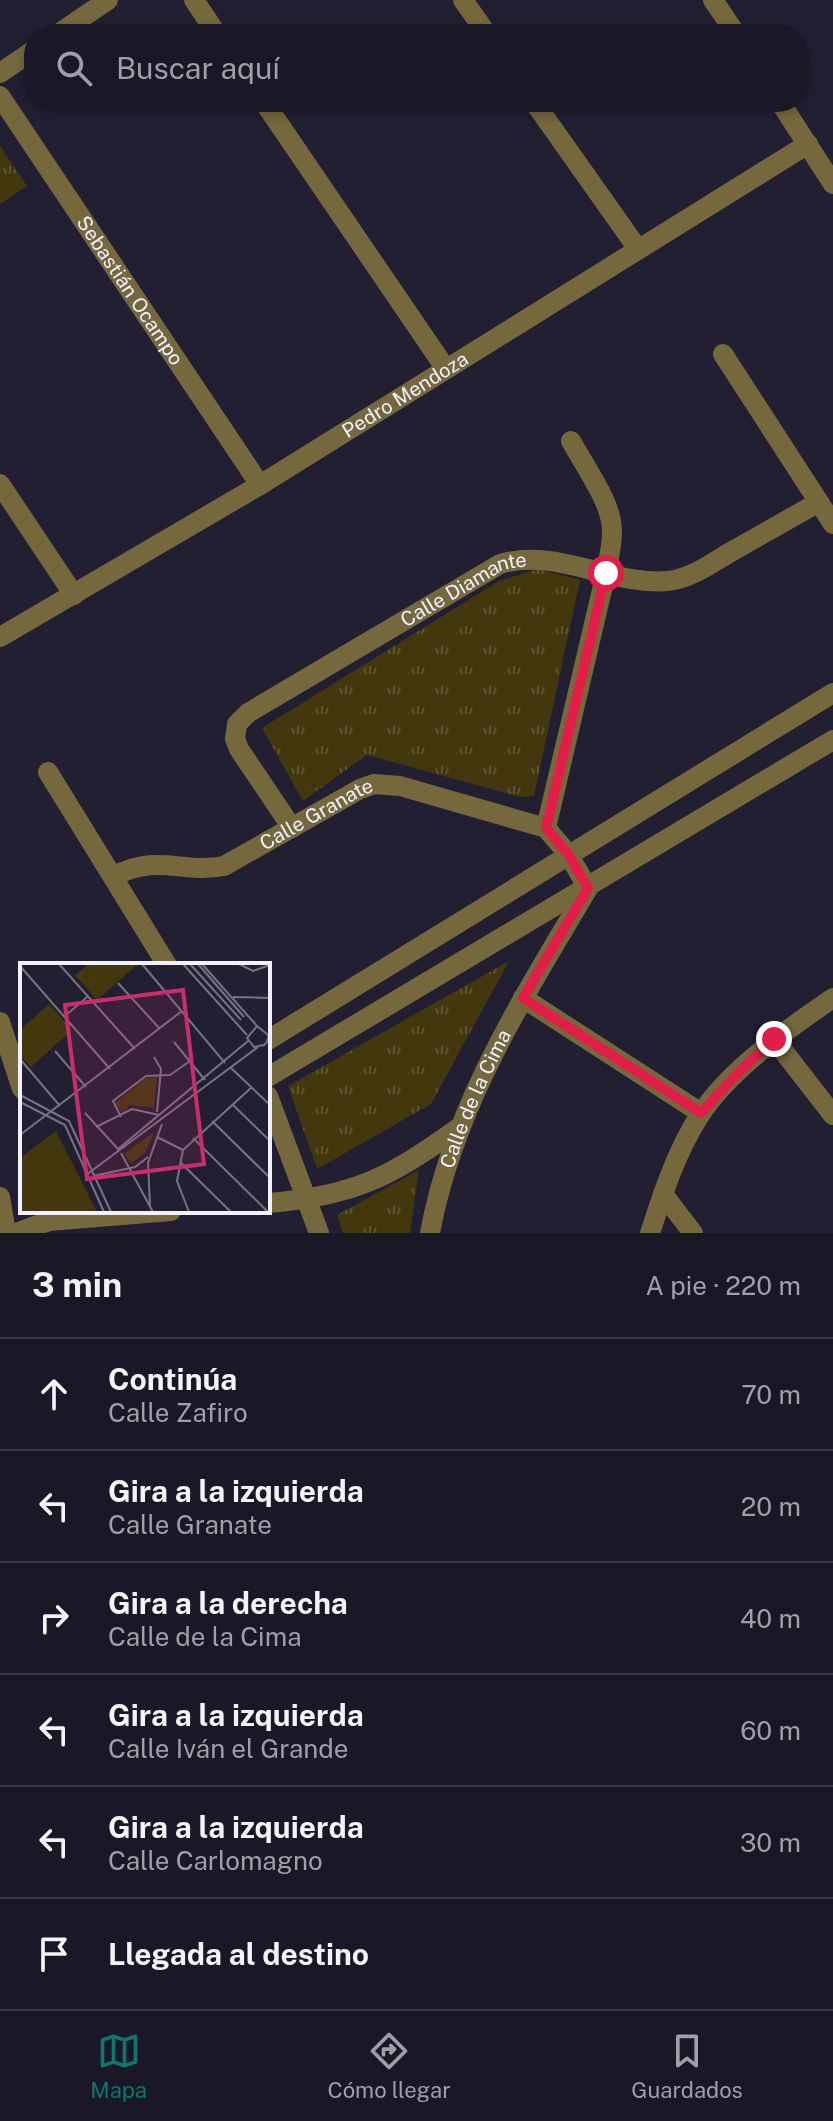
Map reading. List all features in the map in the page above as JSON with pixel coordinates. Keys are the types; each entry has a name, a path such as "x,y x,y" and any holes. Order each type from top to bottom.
{"street":[{"path":"73,24 108,0"},
{"path":"194,0 210,24"},
{"path":"463,0 480,24"},
{"path":"713,0 729,24"},
{"path":"0,73 24,57"},
{"name":"Sebastián Ocampo","path":"0,96 260,485"},
{"path":"271,112 446,369"},
{"path":"541,112 638,249"},
{"path":"787,112 833,184"},
{"name":"Pedro Mendoza","path":"0,637 260,485 808,144"},
{"path":"723,354 833,524"},
{"path":"571,441 611,520 606,573 546,828 568,854 588,888"},
{"path":"0,484 74,595"},
{"name":"Calle Diamante","path":"292,828 239,749 235,732 240,718 500,564 538,558 647,580 673,581 819,502"},
{"path":"270,1039 833,693"},
{"path":"270,1076 833,740"},
{"path":"48,772 166,963"},
{"name":"Calle Granate","path":"114,876 143,864 174,864 200,869 224,866 342,797 374,784 416,790 546,828"},
{"name":"Calle de la Cima","path":"430,1233 460,1127 523,998 588,888"},
{"path":"523,998 701,1113"},
{"path":"650,1233 680,1153 701,1113 774,1039 833,998"},
{"path":"0,1022 20,1083"},
{"path":"774,1039 833,1115"},
{"path":"270,1101 319,1233"},
{"path":"270,1203 346,1192 410,1163 460,1127"},
{"path":"663,1194 693,1233"},
{"path":"1,1201 6,1233"},
{"path":"16,1233 49,1222 149,1213"}],"green space":[{"path":"0,146 27,186 0,204"},
{"path":"538,569 580,580 534,796 520,797 367,755 303,801 262,728 499,581"},
{"path":"509,961 431,1104 317,1169 288,1086"},
{"path":"419,1170 410,1233 343,1233 337,1215"}],"route":[{"path":"606,573 546,828 568,854 588,888 523,998 701,1113 774,1039"}]}
